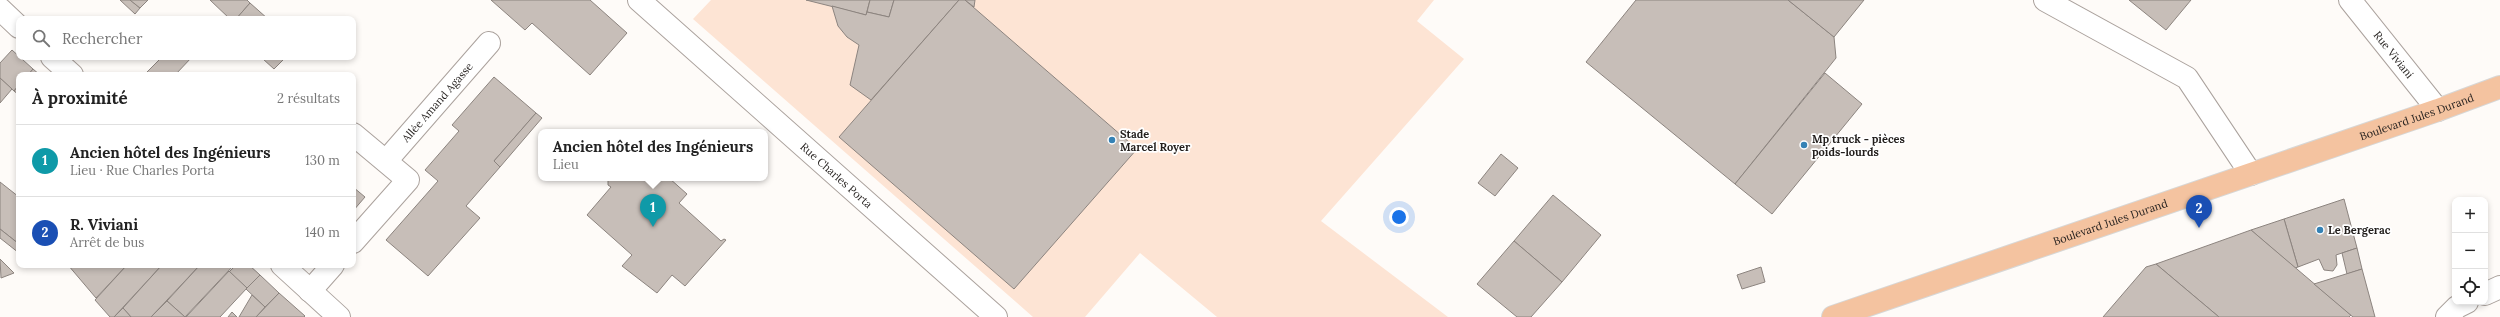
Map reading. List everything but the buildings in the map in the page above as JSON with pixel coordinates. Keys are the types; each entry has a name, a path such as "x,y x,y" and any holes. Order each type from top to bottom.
{"main road":[{"name":"Boulevard Jules Durand","path":"1832,317 2438,110 2500,86"}],"street":[{"name":"Rue Charles Porta","path":"639,0 678,33 996,317"},
{"path":"2045,0 2187,78 2251,174"},
{"name":"Rue Viviani","path":"2350,0 2438,110"},
{"path":"0,9 16,24"},
{"name":"Allée Amand Agasse","path":"386,161 489,43"},
{"path":"55,60 69,72"},
{"path":"356,136 408,180 356,239"},
{"path":"285,268 339,317"},
{"path":"310,291 330,268"},
{"path":"2488,293 2500,287"},
{"path":"2446,317 2461,305"}],"shaded area":[{"name":"Stade Marcel Royer","path":"711,0 1434,0 1417,21 1464,59 1321,221 1448,317 1217,317 1140,253 1085,317 1033,317 693,19"}],"place":[{"name":"Stade Marcel Royer","path":"1112,140"},
{"name":"Mp truck - pièces poids-lourds","path":"1804,145"},
{"name":"Ancien hôtel des Ingénieurs","path":"653,227"},
{"name":"R. Viviani","path":"2199,228"},
{"name":"Le Bergerac","path":"2320,230"}]}
